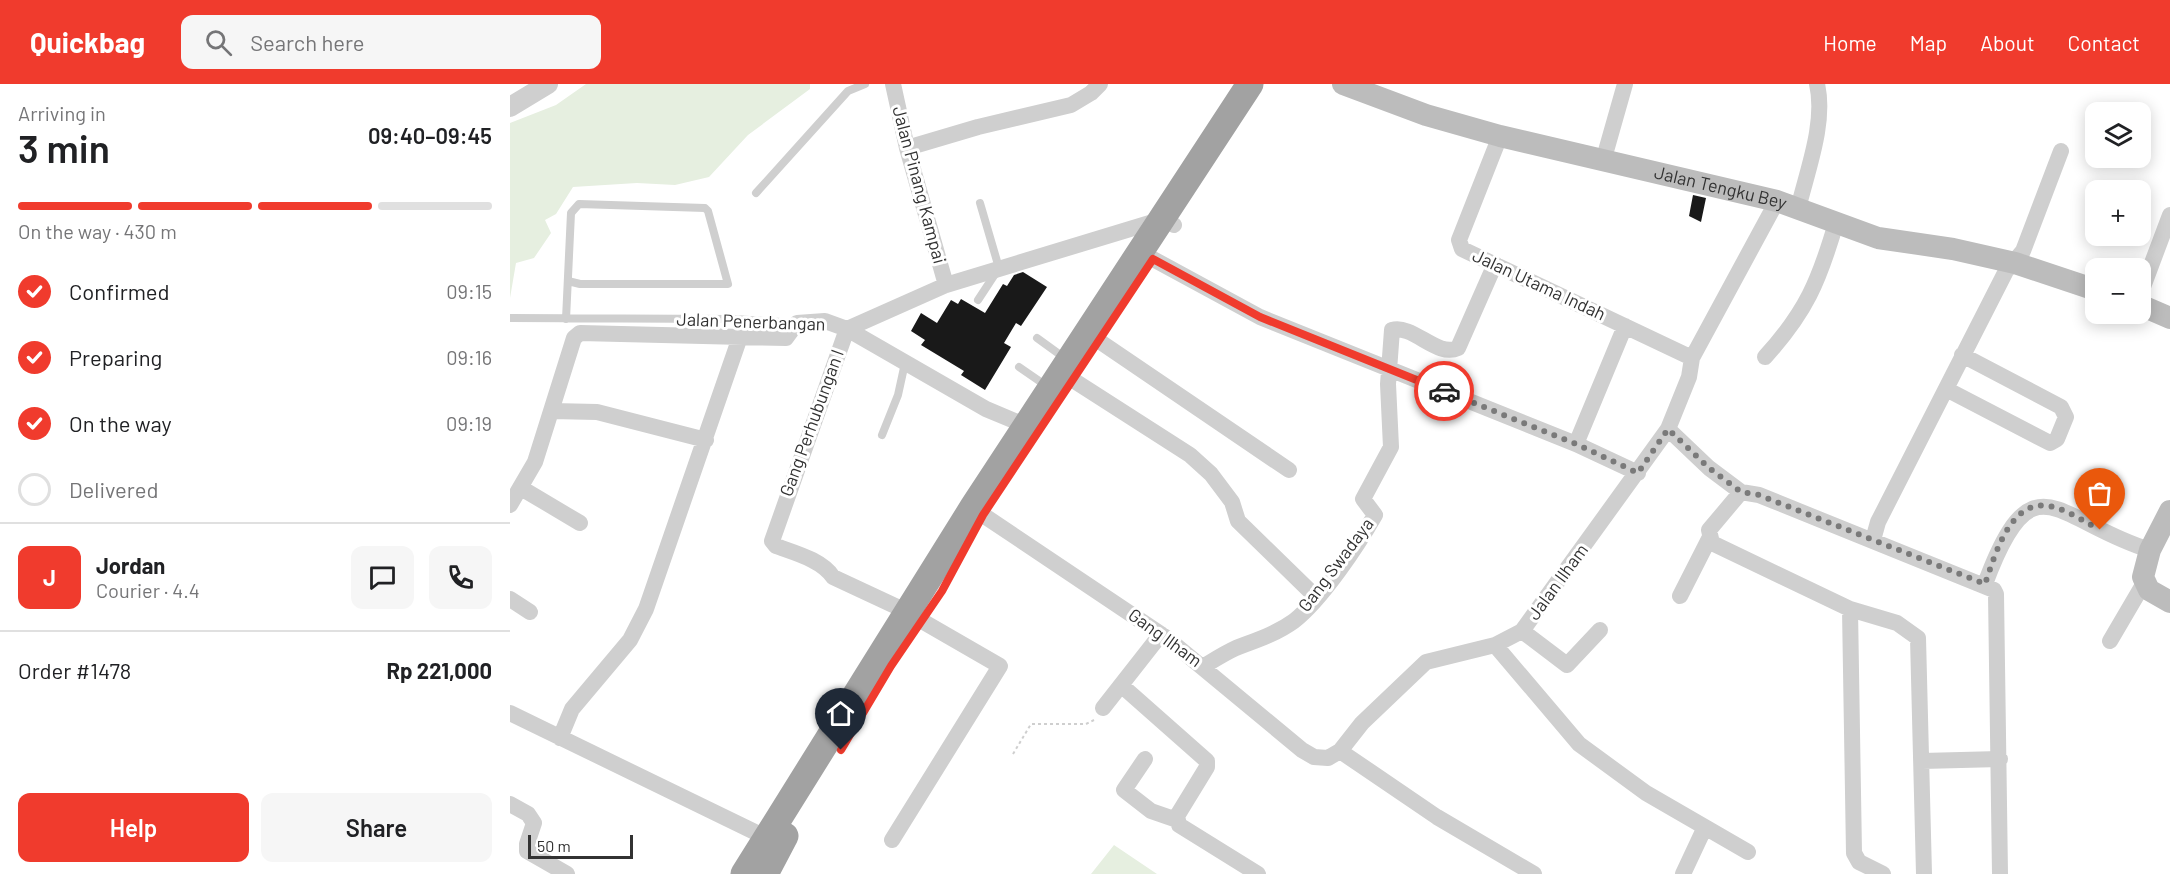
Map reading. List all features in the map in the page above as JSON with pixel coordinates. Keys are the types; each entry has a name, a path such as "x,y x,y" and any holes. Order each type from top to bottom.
{"highway":[{"path":"1064,376 1099,341 1153,259 1168,222 1215,134 1250,84"},
{"path":"744,874 765,837 983,515 1064,376 1168,222 1270,84"},
{"path":"765,874 780,842 915,616 1033,428"}],"main road":[{"name":"Jalan Tengku Bey","path":"1343,84 1426,115 1500,136 1604,158 1777,201 1878,238 1953,249 2015,263 2085,286"},
{"path":"2151,310 2170,318"},
{"path":"2170,511 2150,550 2144,571 2144,583 2149,590 2170,602"}],"street":[{"path":"510,107 548,84"},
{"name":"Jalan Pinang Kampai","path":"894,84 907,148 946,285"},
{"path":"907,148 978,127 1071,105 1083,100 1100,84"},
{"path":"1604,158 1625,84"},
{"path":"1798,209 1817,125 1819,102 1817,84"},
{"name":"Jalan Utama Indah","path":"1500,136 1459,240 1462,249 1692,358"},
{"path":"1873,540 1878,522 2006,271 2023,251 2061,151"},
{"name":"Jalan Ilham","path":"1340,751 1362,723 1426,662 1495,645 1522,631 1668,429 1689,377 1692,358 1777,201"},
{"path":"2151,265 2170,214"},
{"path":"847,329 946,285 999,268 1168,222"},
{"path":"1765,357 1792,327 1812,295 1836,223"},
{"path":"1153,259 1260,317 1576,444 1638,473"},
{"name":"Gang Swadaya","path":"1204,666 1235,649 1264,639 1295,620 1316,597 1375,515 1363,499 1391,447 1389,368 1393,329 1402,330 1444,349 1458,348 1495,264"},
{"name":"Jalan Penerbangan","path":"797,323 825,321 847,329 986,409 1033,428"},
{"path":"510,506 535,462 577,334 786,338 797,323"},
{"path":"1576,444 1625,326"},
{"name":"Gang Perhubungan I","path":"847,329 778,516 773,544 819,564 829,570 832,577 915,616"},
{"path":"560,738 572,709 630,640 646,609 740,337"},
{"path":"1099,341 1289,470"},
{"path":"1946,389 2050,443 2057,439 2066,417 2061,407 1962,356"},
{"path":"1064,376 1190,455 1232,502 1238,521 1316,597"},
{"path":"552,411 597,412 706,440"},
{"path":"1668,429 1709,468 1741,492 1759,495 1985,584 1996,594 2000,874"},
{"path":"521,488 580,523"},
{"path":"1680,596 1709,539 1709,530 1741,492"},
{"path":"1985,584 1999,545 2010,526 2020,514 2040,505 2055,507 2121,541 2150,550"},
{"name":"Gang Ilham","path":"983,515 1161,633 1204,666 1302,750 1321,759 1340,751"},
{"path":"1709,539 1712,543 1850,609 1897,623 1918,638 1924,874"},
{"path":"2110,641 2144,583"},
{"path":"510,599 530,612"},
{"path":"1850,609 1854,853 1859,862 1883,874"},
{"path":"892,840 1000,666 915,616"},
{"path":"1522,631 1567,665 1600,630"},
{"path":"1103,708 1161,633"},
{"path":"1495,645 1579,744 1646,793 1748,852"},
{"path":"1121,685 1207,761 1208,767 1177,820"},
{"path":"510,713 765,837"},
{"path":"1340,751 1437,817 1534,874"},
{"path":"1146,759 1124,790 1151,811 1177,820 1179,825 1258,874"},
{"path":"1922,761 2000,759"},
{"path":"510,804 528,814 534,823 527,843 527,851 567,874"},
{"path":"1683,874 1705,827"}],"lane":[{"path":"756,193 848,91 865,84"},
{"path":"978,300 999,268 980,203"},
{"path":"566,319 571,213 576,205 701,206 708,211 728,284 580,284 568,281"},
{"name":"Jalan Penerbangan","path":"510,318 735,319 797,323"},
{"path":"1037,338 1064,376"},
{"path":"882,435 898,395 905,363"},
{"path":"1019,367 1064,376"}],"path":[{"path":"1013,754 1031,724 1086,724 1094,721 1103,708"}],"green space":[{"path":"586,84 810,84 810,89 748,135 709,177 675,185 637,183 573,187 556,214 545,220 551,233 534,258 516,263 510,298 510,123 556,105"},
{"path":"1114,845 1157,874 1091,874"}],"building":[{"path":"1693,195 1706,198 1701,222 1689,216"},
{"path":"1023,272 1047,287 1021,326 1016,323 1004,343 1011,347 985,390 961,375 964,371 921,345 925,340 911,331 921,313 937,323 951,300 958,304 961,299 985,313 1003,284 1007,286 1014,275"}],"way so far":[{"path":"1444,391 1533,429 1576,444 1638,473 1668,429 1709,468 1741,492 1759,495 1985,584 1999,545 2010,526 2020,514 2034,506 2055,507 2100,530"}],"route":[{"path":"841,750 891,666 942,591 983,515 1153,259 1260,317 1444,391"}]}
